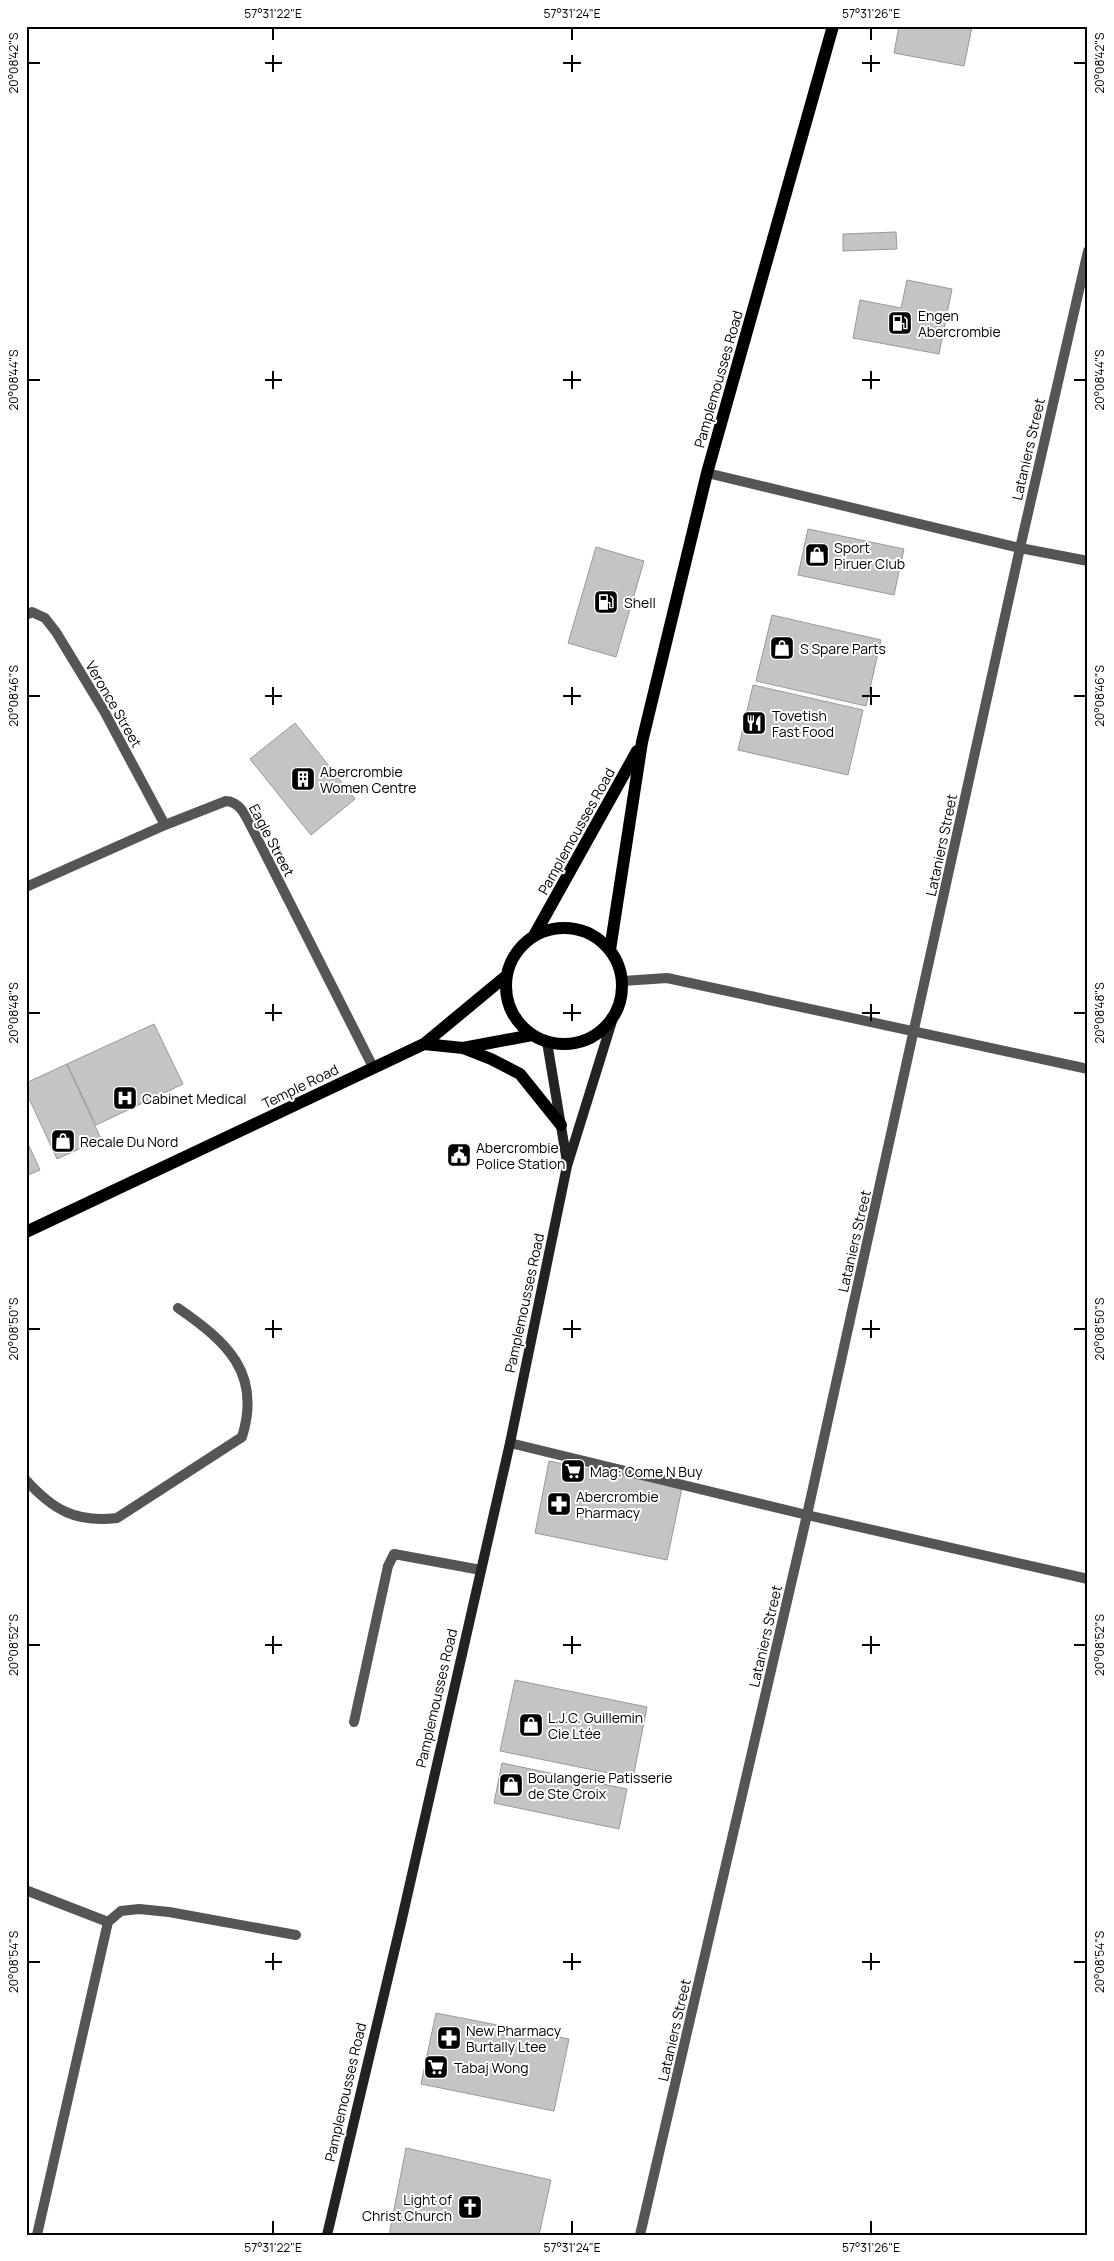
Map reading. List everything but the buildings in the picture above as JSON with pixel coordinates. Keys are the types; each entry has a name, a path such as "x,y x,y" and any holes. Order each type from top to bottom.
{"main road":[{"name":"Pamplemousses Road","path":"610,950 642,742 707,473 833,26"},
{"name":"Pamplemousses Road","path":"536,934 642,742"},
{"path":"567,1166 613,1018 621,1001 623,981 619,965 610,950 598,939 584,931 568,927 551,928 536,934 516,952 506,976 505,993 510,1010 519,1024 532,1036 562,1045 577,1043 591,1038 604,1029 613,1018"},
{"name":"Temple Road","path":"26,1232 424,1044 506,976"},
{"path":"463,1048 532,1036"},
{"path":"547,1042 567,1166"},
{"path":"424,1044 463,1048 491,1059 520,1074 561,1125"},
{"name":"Pamplemousses Road","path":"327,2235 405,1906 510,1443 567,1166"}],"street":[{"name":"Lataniers Street","path":"640,2235 807,1515 1020,548 1088,251"},
{"path":"707,473 1020,548 1088,561"},
{"name":"Veronce Street","path":"26,615 32,612 45,618 56,632 104,712 166,825"},
{"name":"Eagle Street","path":"26,886 166,825 226,801 233,801 240,807 373,1067"},
{"path":"623,981 667,978 915,1030 1088,1069"},
{"path":"26,1480 67,1514 100,1520 117,1518 242,1437 248,1420 250,1401 247,1384 235,1360 208,1328 178,1308"},
{"path":"510,1443 807,1515 1088,1579"},
{"path":"354,1722 388,1566 394,1554 481,1570"},
{"path":"28,1891 108,1922"},
{"path":"37,2235 108,1922 121,1911 139,1909 169,1912 296,1935"}],"place":[{"name":"Engen Abercrombie","path":"900,323"},
{"name":"Sport Piruer Club","path":"817,555"},
{"name":"Shell","path":"606,602"},
{"name":"S Spare Parts","path":"782,648"},
{"name":"Tovetish Fast Food","path":"754,723"},
{"name":"Abercrombie Women Centre","path":"303,779"},
{"name":"Cabinet Medical","path":"125,1098"},
{"name":"Recale Du Nord","path":"63,1141"},
{"name":"Abercrombie Police Station","path":"459,1155"},
{"name":"Mag: Come N Buy","path":"573,1471"},
{"name":"Abercrombie Pharmacy","path":"559,1504"},
{"name":"L.J.C. Guillemin Cie Ltée","path":"531,1725"},
{"name":"Boulangerie Patisserie de Ste Croix","path":"511,1785"},
{"name":"New Pharmacy Burtally Ltee","path":"449,2038"},
{"name":"Tabaj Wong","path":"436,2067"},
{"name":"Light of Christ Church","path":"470,2207"}]}
